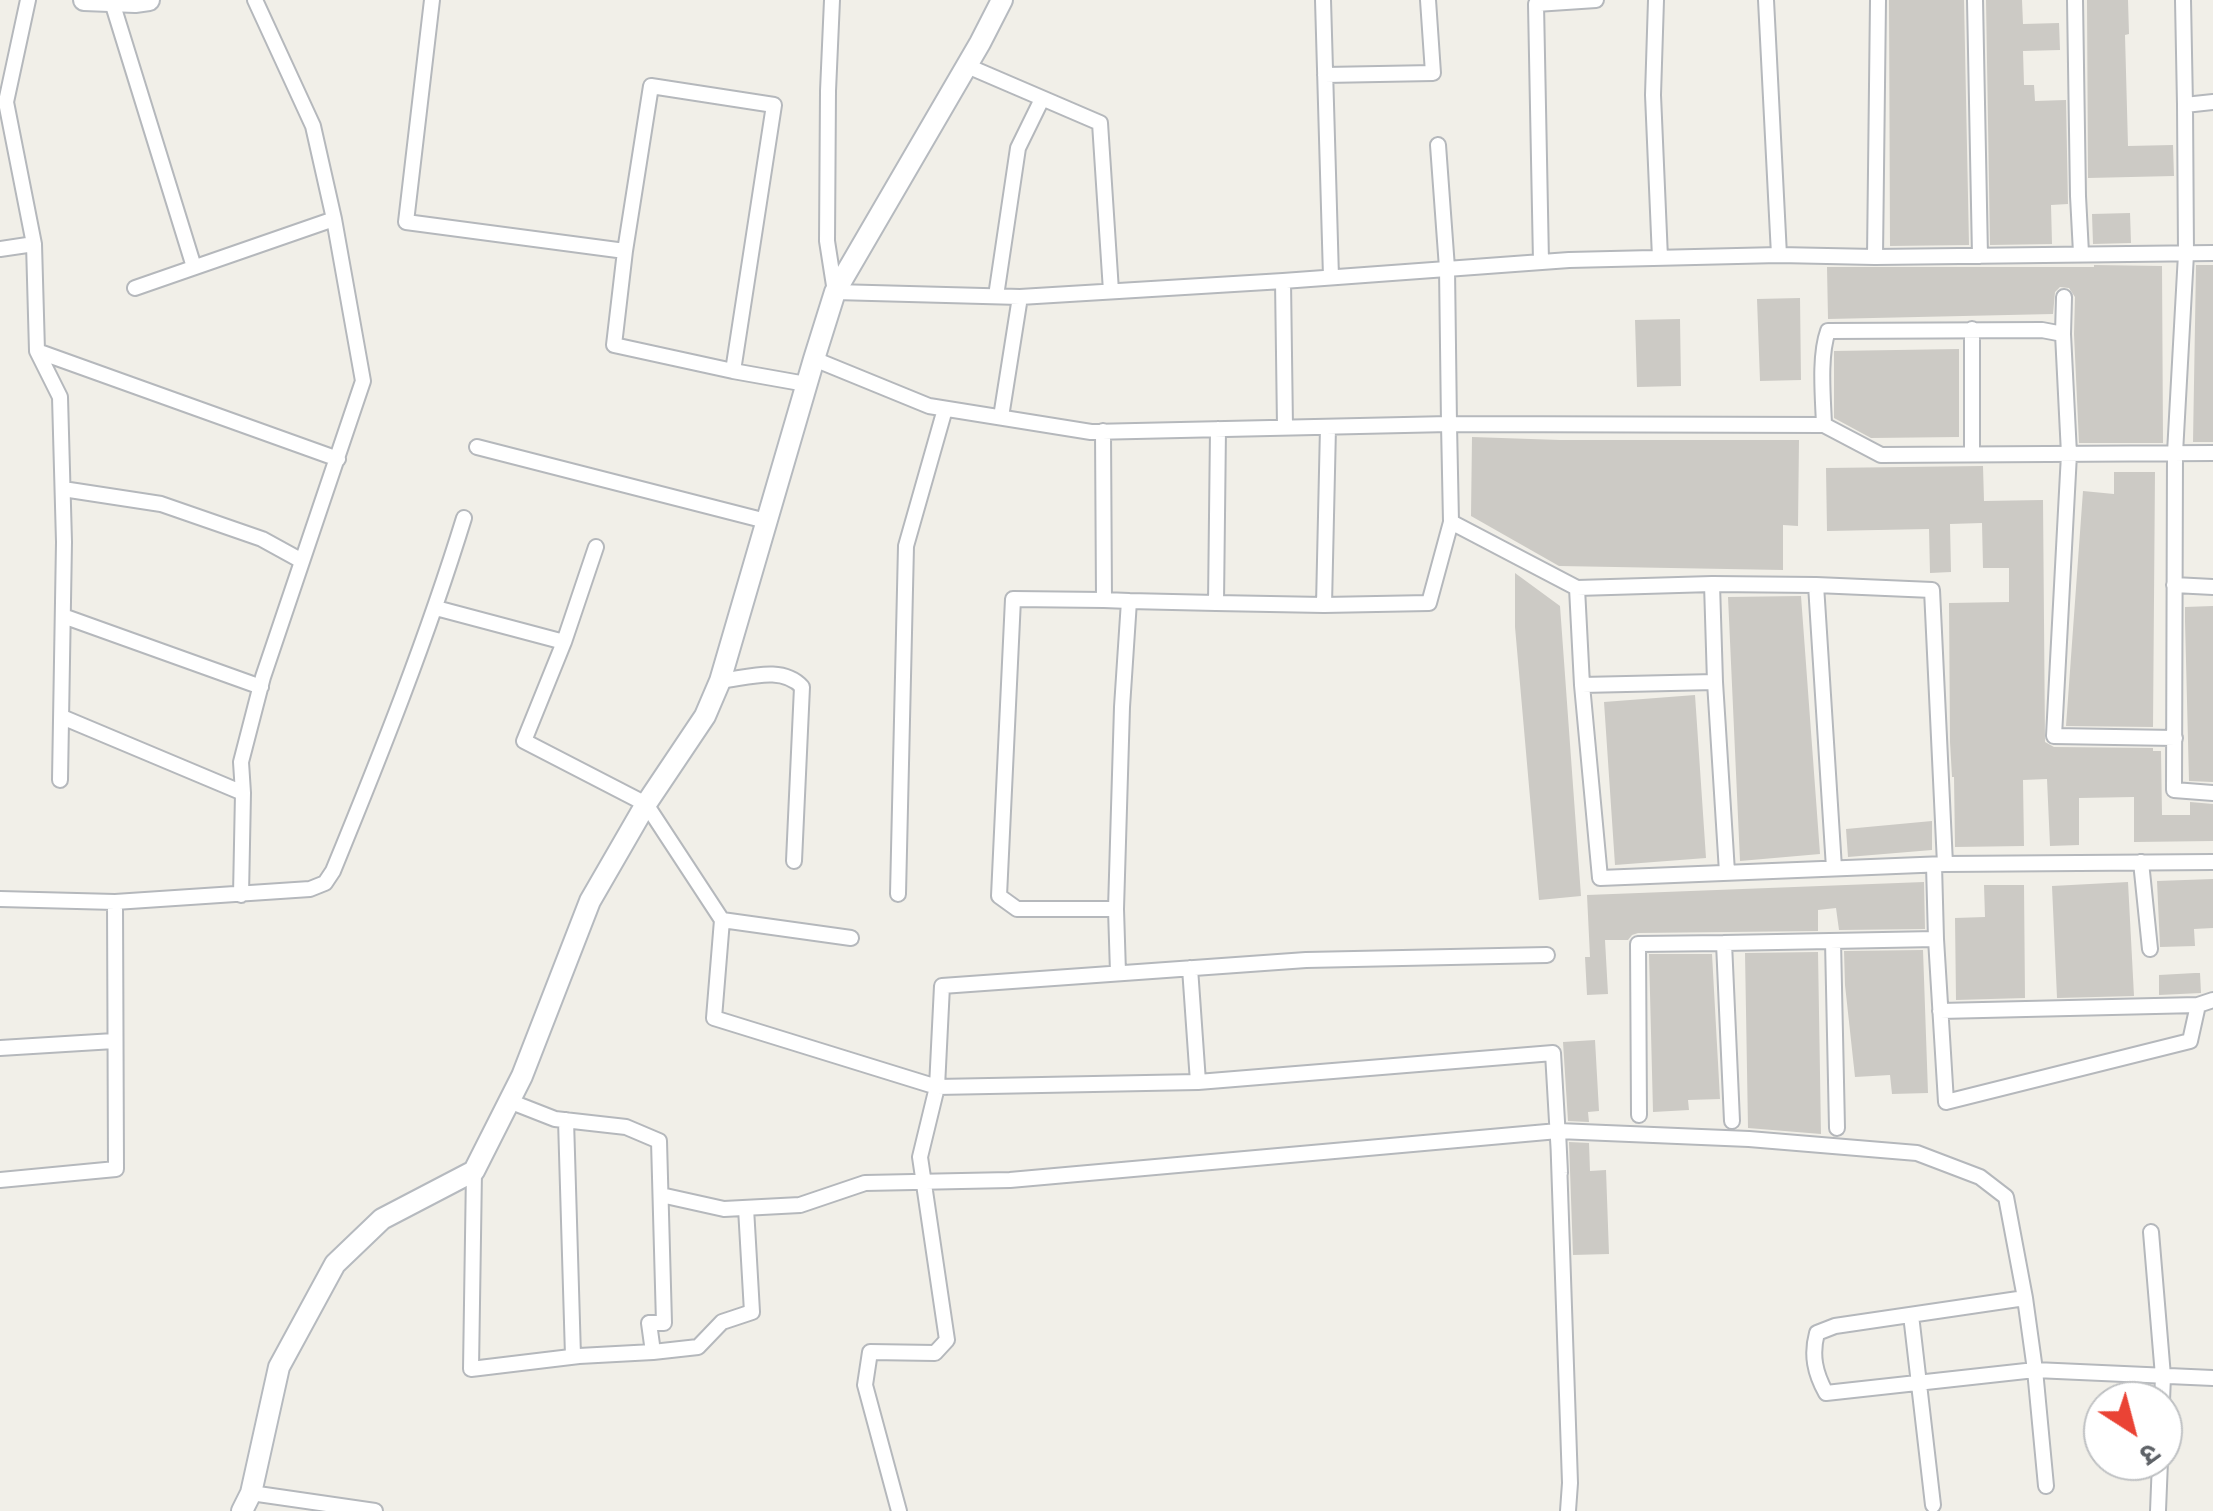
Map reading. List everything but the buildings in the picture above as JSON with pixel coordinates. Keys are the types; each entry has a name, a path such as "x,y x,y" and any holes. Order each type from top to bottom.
{"street":[{"path":"28,0 6,102 34,244 37,350 60,398 60,780"},
{"path":"84,0 149,0"},
{"path":"241,895 240,762 363,380 313,126 255,0"},
{"path":"432,0 406,222 625,251"},
{"path":"832,0 827,240 835,292"},
{"path":"746,1208 752,1312 722,1322 698,1347 573,1356 471,1369 474,1170 522,1076 590,901 646,804 705,716 720,682 835,292 1002,0"},
{"path":"1323,0 1331,277"},
{"path":"1325,76 1433,72 1428,0"},
{"path":"1542,262 1536,4 1596,0"},
{"path":"1656,0 1653,95 1660,258"},
{"path":"1766,0 1778,255"},
{"path":"1876,257 1878,0"},
{"path":"1975,0 1980,256"},
{"path":"2075,0 2081,253"},
{"path":"2183,0 2186,254 2175,453 2174,790 2213,794"},
{"path":"112,2 194,267"},
{"path":"965,66 1100,123 1111,291"},
{"path":"733,371 774,105 651,86 614,345 733,371 806,384"},
{"path":"996,296 1018,148 1042,98"},
{"path":"2185,105 2213,102"},
{"path":"1116,909 1017,909 999,896 1013,599 1324,605 1429,602 1451,522 1447,268 1438,146"},
{"path":"135,288 334,220"},
{"path":"0,249 34,244"},
{"path":"835,292 1020,297 1542,262 1778,255 2213,252"},
{"path":"1284,281 1286,427"},
{"path":"1001,418 1020,297"},
{"path":"2064,297 2069,454 2054,736 2174,738"},
{"path":"1972,330 1972,454"},
{"path":"1824,425 1824,351 1828,331 2042,330 2063,334"},
{"path":"37,350 338,459"},
{"path":"814,359 929,406 1103,432 1450,424 1824,425 1881,455 2213,453"},
{"path":"898,894 906,546 945,409"},
{"path":"1324,605 1328,427"},
{"path":"1216,604 1218,429"},
{"path":"1103,432 1104,600"},
{"path":"477,447 766,521"},
{"path":"62,489 161,504 262,540 302,561"},
{"path":"0,899 115,902 310,889 324,883 333,870 393,726 464,518"},
{"path":"1451,522 1578,588 1712,584 1932,590 1940,864 1936,939 1940,1011 1946,1102 2190,1040 2206,1003 1940,1011"},
{"path":"596,547 564,642 524,741 646,804 722,920 714,1018 937,1087 1198,1082 1554,1053 1568,1511"},
{"path":"1712,584 1728,872"},
{"path":"1816,585 1834,868"},
{"path":"2174,586 2213,587"},
{"path":"1578,588 1582,686 1600,878 1940,864 2213,862"},
{"path":"1118,974 1116,909 1129,601"},
{"path":"436,608 564,642"},
{"path":"63,616 261,687"},
{"path":"720,682 778,674 795,679 802,687 794,861"},
{"path":"1582,686 1715,682"},
{"path":"62,716 243,792"},
{"path":"2141,862 2150,949"},
{"path":"0,1180 116,1169 115,902"},
{"path":"722,920 851,938"},
{"path":"1640,1116 1638,944 1936,939"},
{"path":"1833,941 1836,1128"},
{"path":"1724,943 1732,1121"},
{"path":"899,1511 865,1386 870,1352 936,1353 947,1340 920,1157 937,1087 942,986 1306,960 1547,956"},
{"path":"1190,968 1198,1082"},
{"path":"0,1048 114,1041"},
{"path":"510,1101 555,1118 626,1127 659,1140 664,1323 649,1323 653,1352"},
{"path":"566,1120 573,1356"},
{"path":"660,1195 724,1209 800,1205 866,1183 1010,1180 1558,1130 1916,1153 1980,1176 2006,1197 2035,1370 2046,1486"},
{"path":"375,1511 246,1502 279,1367 335,1264 382,1220 474,1170"},
{"path":"2151,1232 2163,1381"},
{"path":"2025,1298 1835,1326 1817,1333 1815,1372 1826,1392 2035,1370 2213,1378"},
{"path":"1911,1315 1932,1506"},
{"path":"2158,1511 2159,1481"}]}
